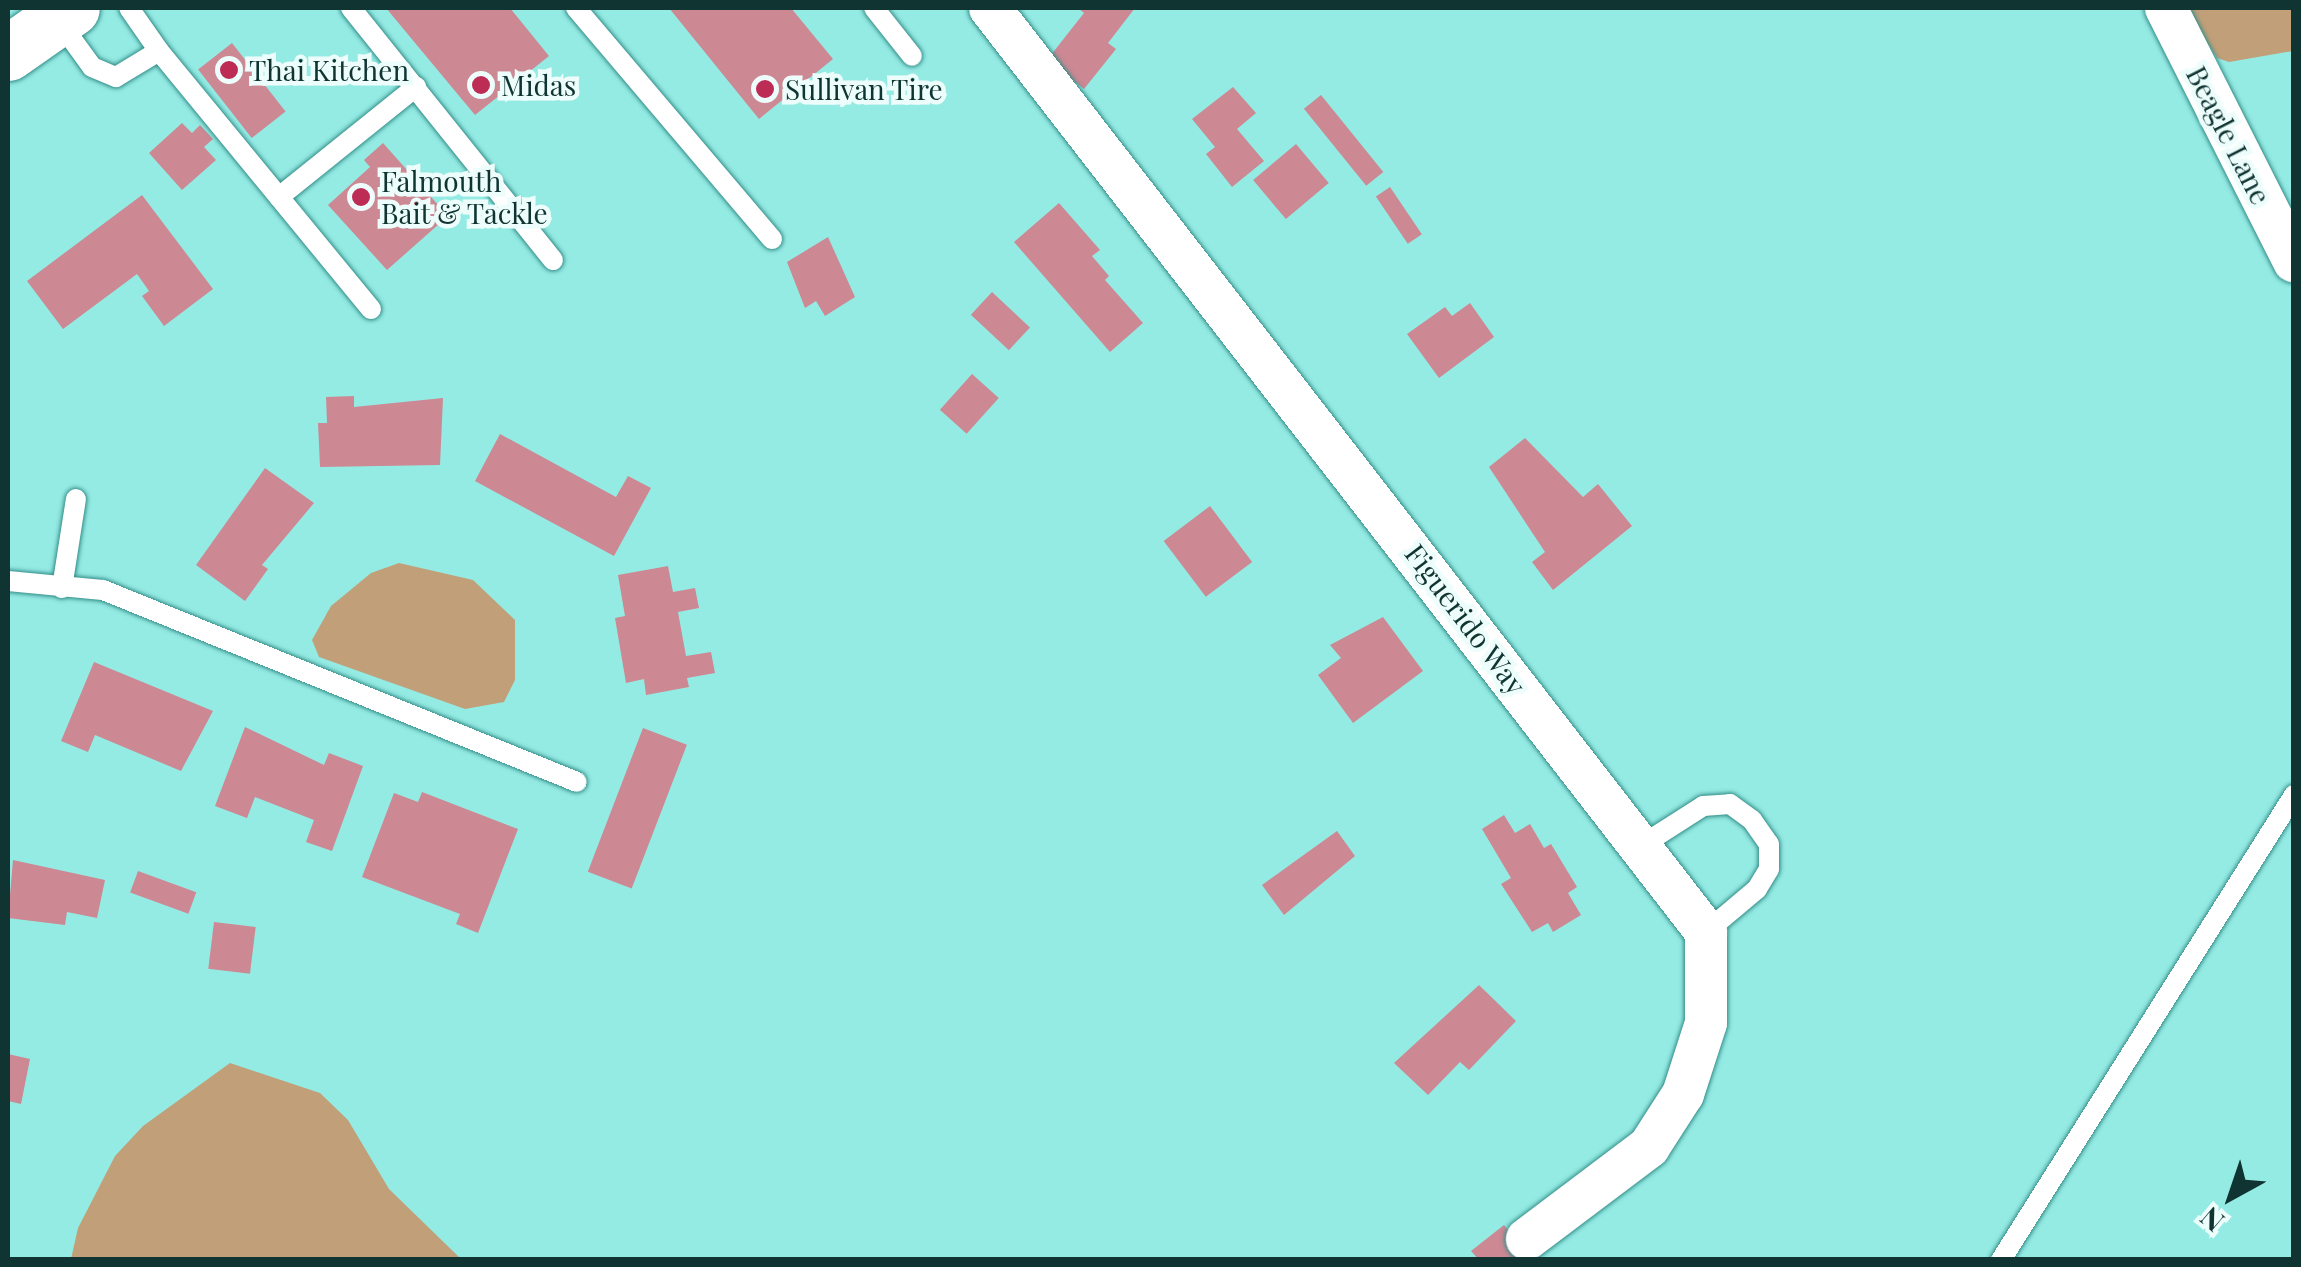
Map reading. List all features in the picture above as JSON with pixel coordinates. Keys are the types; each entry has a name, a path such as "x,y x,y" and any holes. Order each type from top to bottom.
{"main road":[{"path":"8,52 64,13"}],"street":[{"name":"Figuerido Way","path":"990,8 1706,932"},
{"name":"Beagle Lane","path":"2166,8 2294,261"},
{"path":"1534,1249 1649,1148 1683,1094 1706,1023 1706,932"}],"lane":[{"path":"129,8 372,309"},
{"path":"350,8 553,260"},
{"path":"576,8 772,238"},
{"path":"874,8 912,56"},
{"path":"64,13 102,74 128,74 160,51"},
{"path":"279,197 416,87"},
{"path":"62,588 76,498"},
{"path":"8,582 103,590 577,782"},
{"path":"2001,1260 2294,795"},
{"path":"1639,847 1702,806 1730,804 1752,820 1769,844 1769,868 1757,890 1706,932"}],"shaded area":[{"path":"2186,8 2293,8 2293,51 2229,62 2217,58"},
{"path":"399,563 473,580 515,620 515,680 504,702 465,709 319,657 312,640 331,606 371,573"},
{"path":"230,1063 320,1093 348,1120 389,1189 461,1259 71,1259 78,1228 115,1156 143,1126"}],"building":[{"name":"Midas","path":"386,8 510,8 549,56 475,115"},
{"name":"Sullivan Tire","path":"669,8 791,8 833,59 759,119"},
{"path":"1078,8 1135,8 1108,43 1116,49 1084,89 1047,60 1084,13"},
{"path":"232,43 286,112 252,138 198,69"},
{"path":"1233,87 1256,113 1237,129 1264,161 1232,187 1206,154 1215,147 1192,119"},
{"path":"1321,95 1383,172 1366,186 1304,109"},
{"path":"182,123 192,133 200,125 213,139 204,147 216,160 182,190 149,153"},
{"path":"383,143 448,216 387,270 328,205 370,167 364,160"},
{"path":"1296,144 1329,183 1286,219 1253,180"},
{"path":"1390,187 1422,234 1408,244 1376,197"},
{"path":"142,195 213,289 164,326 142,296 149,291 137,274 63,329 27,281"},
{"path":"1059,203 1100,250 1092,256 1109,276 1105,280 1143,323 1110,352 1014,242"},
{"path":"828,237 855,297 825,316 816,301 805,308 787,262"},
{"path":"992,292 1030,327 1009,350 971,315"},
{"path":"1470,303 1494,337 1439,378 1407,334 1445,307 1452,316"},
{"path":"972,374 999,398 967,434 940,410"},
{"path":"354,396 354,407 443,398 440,465 320,467 318,423 327,423 326,397"},
{"path":"500,434 616,497 628,476 651,488 614,556 475,481"},
{"path":"1525,438 1583,497 1598,484 1632,526 1553,590 1532,562 1545,552 1489,467"},
{"path":"265,468 314,503 262,565 268,569 245,601 196,565"},
{"path":"1210,506 1252,562 1206,597 1164,541"},
{"path":"668,566 673,592 695,588 699,608 678,612 686,656 711,652 715,673 687,678 689,687 646,695 644,679 626,683 615,618 625,616 618,575"},
{"path":"1383,617 1423,671 1353,723 1318,675 1341,658 1330,645"},
{"path":"94,662 213,711 181,771 95,735 88,752 61,741"},
{"path":"245,727 324,765 329,753 363,766 332,851 306,842 314,820 255,797 247,818 215,806"},
{"path":"643,728 687,745 632,889 588,872"},
{"path":"422,792 518,829 478,933 456,924 460,914 362,877 394,793 418,802"},
{"path":"1504,815 1515,833 1530,824 1544,848 1551,844 1577,887 1568,893 1581,915 1553,932 1548,923 1532,932 1501,884 1511,878 1482,829"},
{"path":"1337,831 1355,856 1284,915 1262,885"},
{"path":"13,860 105,880 97,918 67,912 65,925 8,918"},
{"path":"138,871 196,892 188,914 130,893"},
{"path":"214,922 256,927 250,974 208,969"},
{"path":"1479,985 1516,1021 1469,1070 1460,1062 1428,1095 1394,1063"},
{"path":"8,1054 30,1059 21,1104 8,1101"},
{"path":"1504,1225 1532,1260 1479,1260 1471,1251"}],"place":[{"name":"Thai Kitchen","path":"229,70"},
{"name":"Midas","path":"481,85"},
{"name":"Sullivan Tire","path":"765,89"},
{"name":"Falmouth Bait & Tackle","path":"361,197"}]}
